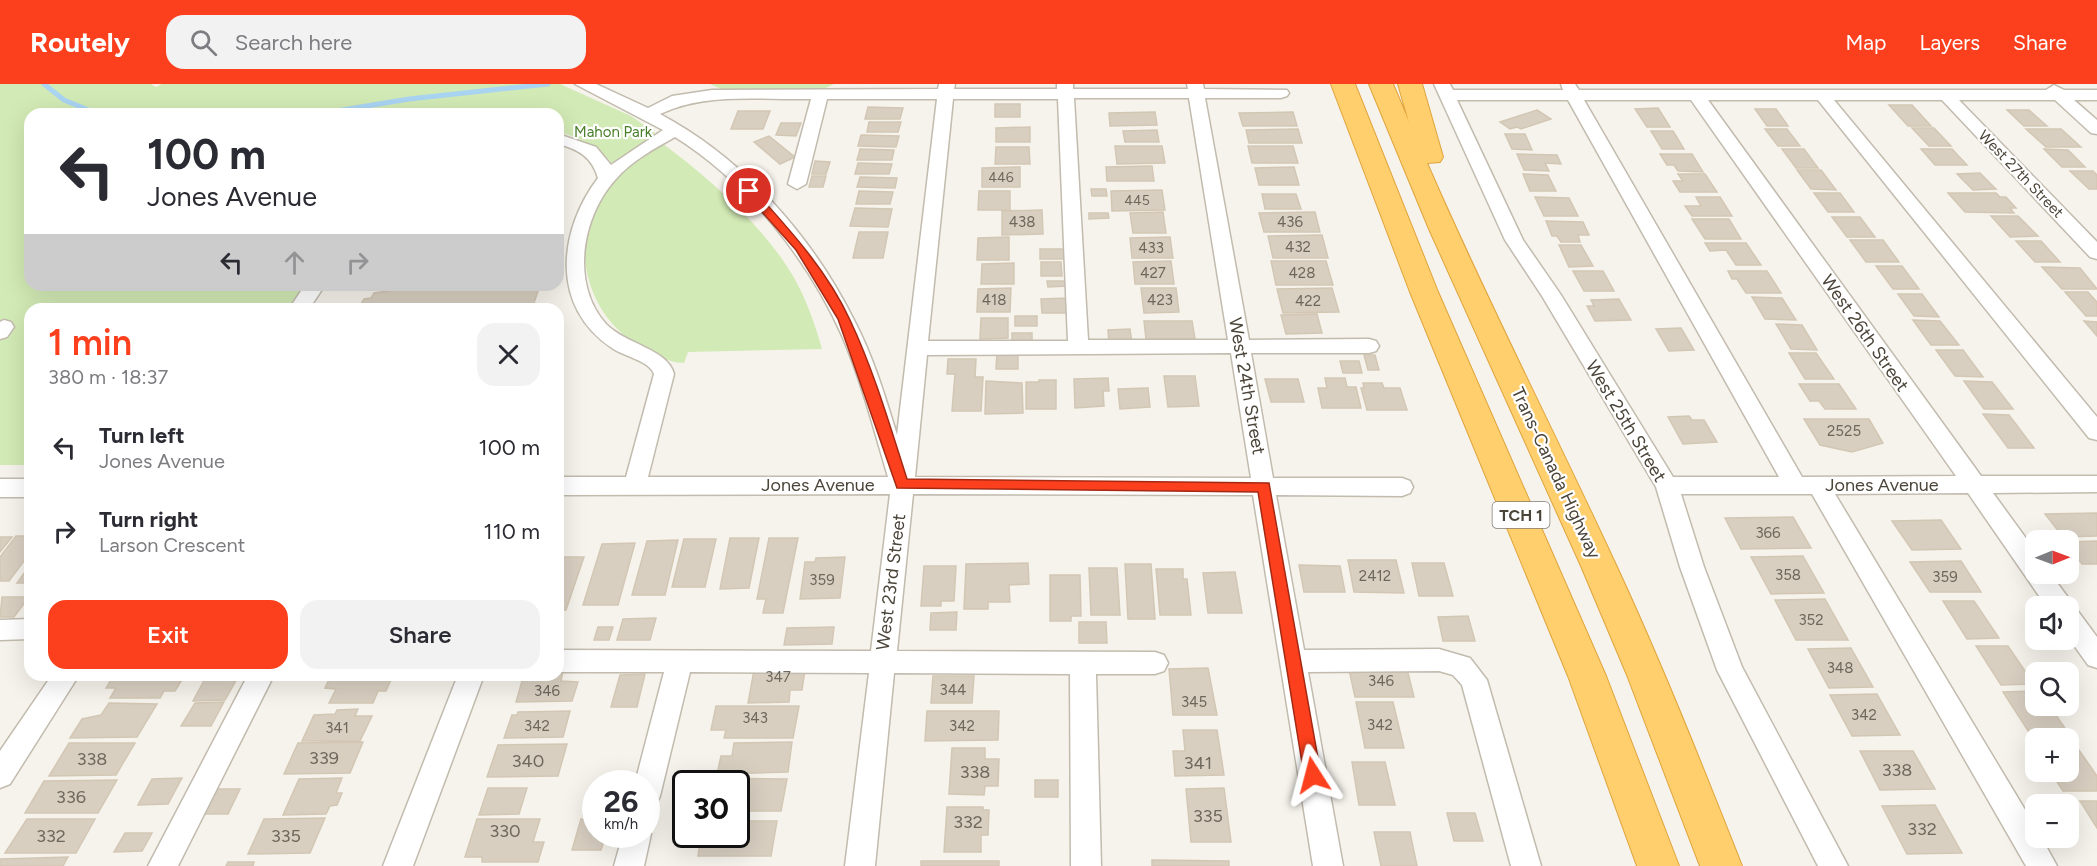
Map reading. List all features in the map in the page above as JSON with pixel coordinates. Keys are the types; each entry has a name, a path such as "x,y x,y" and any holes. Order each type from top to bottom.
{"highway":[{"path":"1330,84 1375,167"},
{"name":"TCH 1","path":"1343,84 1424,292 1552,590 1658,866"},
{"name":"Trans-Canada Highway","path":"1381,84 1471,291 1599,566 1723,866"},
{"path":"1410,84 1471,291"}],"street":[{"path":"583,84 675,130 733,175 800,249 844,319 873,394 902,484"},
{"path":"1066,88 1078,348"},
{"path":"647,114 684,98 946,89 1195,88 1281,93"},
{"name":"West 24th Street","path":"1195,88 1328,866"},
{"name":"West 23rd Street","path":"860,866 946,89"},
{"path":"1445,89 1570,89 1695,95 1822,95 1864,89 1946,95 2053,89 2097,95"},
{"name":"West 25th Street","path":"1445,89 1514,240 1551,295 1667,486 1692,567 1730,670 1833,866"},
{"path":"1570,89 1806,485 2042,866"},
{"path":"2053,89 2097,129"},
{"path":"796,184 820,95"},
{"name":"West 26th Street","path":"1695,95 2025,557"},
{"path":"1822,95 2097,432"},
{"name":"West 27th Street","path":"1946,95 2097,253"},
{"path":"635,485 649,440 664,374 661,366 632,351 600,329 586,314 573,276 578,236 587,211 607,178 643,147 675,130"},
{"path":"564,142 598,156 604,164 607,178"},
{"path":"918,348 1369,346"},
{"name":"Jones Avenue","path":"564,486 902,484 1402,487"},
{"name":"Jones Avenue","path":"1667,486 2097,484"},
{"path":"0,488 24,488"},
{"path":"0,630 24,630"},
{"path":"2079,632 2097,657"},
{"path":"652,770 680,660"},
{"path":"1294,661 1439,660 1461,666 1474,680 1526,866"},
{"path":"564,661 1155,663"},
{"path":"1083,663 1086,866"},
{"path":"0,775 62,681"},
{"path":"163,866 258,681"},
{"path":"398,866 469,681"},
{"path":"629,866 634,848"}],"green space":[{"name":"Mahon Park","path":"0,84 151,84 156,87 162,84 560,84 631,116 655,133 653,137 612,163 588,144 564,134 564,108 24,108 24,291 301,291 293,303 24,303 24,465 0,465"},
{"path":"710,84 834,84 824,89 721,89"},
{"path":"659,141 696,169 732,202 781,257 798,284 810,311 822,349 688,352 684,363 677,362 659,356 629,338 607,318 596,299 587,274 585,251 588,229 607,190 622,172"}],"building":[{"path":"995,104 1020,104 1020,117 995,117"},
{"path":"1889,105 1912,105 1931,126 1908,126"},
{"path":"868,107 903,108 900,119 865,119"},
{"path":"1658,108 1670,127 1647,127 1635,109"},
{"path":"1755,109 1776,109 1788,126 1767,126"},
{"path":"1537,110 1551,119 1521,129 1517,127 1510,129 1500,122"},
{"path":"2007,110 2029,110 2047,126 2024,126"},
{"path":"738,111 770,111 763,129 731,129"},
{"path":"1155,112 1157,125 1110,126 1109,113"},
{"path":"1293,112 1297,126 1243,126 1239,113"},
{"path":"869,122 901,122 898,132 867,132"},
{"path":"781,123 801,123 796,136 776,135"},
{"path":"1030,127 1030,142 996,142 996,128"},
{"path":"1912,128 1934,128 1951,146 1929,146"},
{"path":"1298,129 1302,143 1249,143 1246,130"},
{"path":"1765,129 1787,129 1800,146 1778,146"},
{"path":"2026,129 2061,129 2081,147 2046,147"},
{"path":"1157,130 1159,142 1125,142 1123,131"},
{"path":"1651,131 1673,131 1684,149 1662,149"},
{"path":"1505,134 1525,134 1532,150 1512,149"},
{"path":"861,135 899,136 896,147 858,146"},
{"path":"769,136 795,157 780,164 754,142"},
{"path":"1115,146 1162,146 1165,163 1117,164"},
{"path":"1248,146 1293,146 1298,163 1252,163"},
{"path":"996,147 1029,147 1030,164 995,164"},
{"path":"860,149 894,150 892,160 857,160"},
{"path":"1782,149 1804,149 1818,168 1796,168"},
{"path":"1921,149 1952,149 1967,165 1935,165"},
{"path":"2044,149 2068,150 2085,167 2062,167"},
{"path":"1517,154 1557,155 1561,164 1545,163 1549,171 1524,170"},
{"path":"1660,154 1692,154 1703,172 1678,171 1674,165 1667,165"},
{"path":"815,161 830,162 826,174 812,174"},
{"path":"858,163 892,164 889,174 855,174"},
{"path":"1152,166 1154,181 1107,181 1106,167"},
{"path":"1020,167 1020,187 982,187 982,168"},
{"path":"1294,167 1299,185 1259,185 1255,168"},
{"path":"1797,170 1821,170 1836,190 1811,189"},
{"path":"2070,171 2093,171 2097,175 2097,189 2089,189"},
{"path":"1980,173 1996,189 1973,190 1957,174"},
{"path":"1523,174 1548,175 1556,191 1530,191"},
{"path":"1678,174 1705,174 1717,192 1680,192 1673,181 1683,181"},
{"path":"812,176 826,176 823,187 809,187"},
{"path":"860,177 897,178 895,188 857,187"},
{"path":"1091,189 1106,189 1107,196 1092,196"},
{"path":"1162,190 1165,210 1112,211 1111,191"},
{"path":"859,191 893,192 890,204 856,204"},
{"path":"979,191 1010,191 1010,210 978,210"},
{"path":"1814,193 1840,193 1854,212 1828,212"},
{"path":"1948,193 1996,193 2000,197 2006,197 2016,208 2010,208 2014,213 1965,212"},
{"path":"1262,194 1296,194 1301,209 1265,209"},
{"path":"1535,197 1569,198 1578,216 1544,216"},
{"path":"1696,197 1720,197 1732,216 1692,216 1685,206 1701,206"},
{"path":"855,208 892,209 888,227 850,226"},
{"path":"1042,210 1043,234 1002,235 1002,211"},
{"path":"1163,212 1166,233 1133,233 1130,213"},
{"path":"1315,212 1320,232 1264,232 1259,213"},
{"path":"1089,213 1108,213 1109,218 1089,219"},
{"path":"1991,216 2018,216 2038,236 2010,237"},
{"path":"1832,217 1860,217 1875,237 1847,237"},
{"path":"1692,219 1729,219 1741,239 1705,239"},
{"path":"1546,221 1583,222 1589,235 1578,235 1580,242 1561,242 1557,236 1552,236"},
{"path":"859,232 888,232 883,258 853,258"},
{"path":"1322,235 1328,258 1273,258 1268,236"},
{"path":"1009,237 1009,260 977,260 978,238"},
{"path":"1170,237 1173,258 1132,258 1130,238"},
{"path":"1850,240 1883,240 1899,262 1866,262"},
{"path":"2016,241 2041,241 2060,262 2035,262"},
{"path":"1705,243 1746,243 1761,265 1736,265 1726,250 1710,251"},
{"path":"1559,245 1581,245 1593,266 1569,267"},
{"path":"1040,249 1064,249 1065,259 1040,259"},
{"path":"1171,261 1174,284 1135,284 1133,262"},
{"path":"1271,261 1326,261 1333,285 1276,285"},
{"path":"1041,262 1061,262 1062,276 1041,276"},
{"path":"1014,263 1014,284 981,284 982,264"},
{"path":"1876,266 1902,266 1919,289 1893,289"},
{"path":"2042,267 2080,268 2097,289 2062,289"},
{"path":"1573,271 1603,271 1614,291 1584,291"},
{"path":"1728,271 1767,271 1781,293 1746,293 1737,279 1732,279"},
{"path":"1047,281 1066,281 1067,286 1048,287"},
{"path":"1011,288 1010,312 977,312 978,289"},
{"path":"1141,288 1176,288 1179,312 1144,313"},
{"path":"1332,288 1339,312 1283,313 1277,289"},
{"path":"388,291 538,291 534,303 362,303 364,299 371,298 374,293"},
{"path":"2065,292 2088,292 2097,302 2097,316 2086,316"},
{"path":"1898,294 1922,294 1939,317 1914,316"},
{"path":"1752,297 1782,298 1796,320 1765,319"},
{"path":"1069,298 1070,313 1042,313 1041,299"},
{"path":"1619,299 1631,320 1595,321 1587,306 1594,306 1591,300"},
{"path":"1317,314 1322,333 1286,334 1281,315"},
{"path":"1015,316 1037,316 1037,326 1015,326"},
{"path":"981,318 1008,318 1008,338 980,339"},
{"path":"1913,320 1940,321 1959,345 1931,345"},
{"path":"1144,321 1192,321 1195,339 1146,339"},
{"path":"2084,321 2097,322 2097,336"},
{"path":"1776,324 1802,325 1817,350 1791,349"},
{"path":"1681,328 1694,350 1669,351 1656,329"},
{"path":"1130,329 1132,343 1109,343 1108,330"},
{"path":"1012,333 1032,333 1032,342 1012,342"},
{"path":"1936,350 1963,350 1983,377 1955,376"},
{"path":"997,352 1018,353 1018,369 996,369"},
{"path":"1789,353 1816,353 1834,379 1805,379"},
{"path":"1364,355 1375,355 1379,370 1368,370"},
{"path":"948,359 976,359 975,377 983,377 981,411 952,411 955,374 947,374"},
{"path":"1340,361 1359,361 1362,373 1343,373"},
{"path":"1164,376 1195,376 1199,406 1168,407"},
{"path":"1108,378 1109,391 1103,391 1104,406 1075,408 1074,379"},
{"path":"1325,378 1345,378 1347,387 1356,387 1361,408 1322,408 1318,388 1327,388"},
{"path":"1265,379 1298,379 1304,402 1271,402"},
{"path":"1039,380 1056,380 1056,409 1026,409 1026,382 1039,382"},
{"path":"986,381 1022,383 1023,413 985,414"},
{"path":"1964,381 1992,382 2013,409 1984,409"},
{"path":"1363,383 1382,383 1384,388 1400,388 1407,410 1367,410 1361,388 1364,388"},
{"path":"1799,384 1839,384 1856,409 1825,409 1819,401 1810,401"},
{"path":"1148,388 1150,407 1120,409 1118,389"},
{"path":"1983,414 2009,415 2034,448 2008,448"},
{"path":"1689,416 1692,420 1704,420 1717,442 1683,444 1668,417"},
{"path":"1804,419 1869,419 1883,443 1852,452 1820,445"},
{"path":"2097,513 2097,536 2079,537 2079,530 2058,530 2045,514"},
{"path":"1793,517 1811,548 1741,549 1725,518"},
{"path":"1941,520 1961,549 1912,550 1892,521"},
{"path":"16,536 24,536 24,561 9,581 0,581 0,557"},
{"path":"0,537 12,537 0,552"},
{"path":"730,538 759,538 749,588 720,589"},
{"path":"769,538 798,538 783,613 763,613 766,599 757,599"},
{"path":"684,539 716,539 705,587 672,587"},
{"path":"678,540 665,595 632,595 647,541"},
{"path":"2097,541 2097,564 2082,564 2079,560 2079,542"},
{"path":"635,543 618,605 583,605 602,544"},
{"path":"1803,556 1824,593 1771,594 1751,557"},
{"path":"564,557 584,557 566,610 564,610"},
{"path":"845,557 840,598 800,599 805,562 815,562 816,558"},
{"path":"1348,560 1396,560 1404,593 1354,592"},
{"path":"1961,561 1981,592 1930,592 1910,562"},
{"path":"1028,563 1029,584 1009,585 1010,602 988,602 988,609 964,609 966,564"},
{"path":"1412,563 1444,563 1453,596 1419,596"},
{"path":"1125,564 1151,564 1155,619 1128,619"},
{"path":"1299,565 1340,566 1345,592 1304,592"},
{"path":"924,566 956,566 954,601 941,601 941,606 921,606"},
{"path":"1089,568 1117,568 1120,615 1091,615"},
{"path":"1156,569 1183,569 1183,579 1187,579 1191,615 1160,615"},
{"path":"1235,572 1242,613 1208,613 1203,573"},
{"path":"24,573 24,583 17,583"},
{"path":"1050,575 1080,575 1081,616 1071,616 1071,621 1050,621"},
{"path":"2,597 24,597 24,604 14,617 0,617"},
{"path":"1825,599 1848,640 1796,640 1775,600"},
{"path":"1943,601 1974,601 1999,638 1967,639"},
{"path":"957,612 956,630 930,630 931,613"},
{"path":"1468,616 1475,641 1443,641 1438,617"},
{"path":"656,618 650,640 617,640 623,619"},
{"path":"1079,622 1106,622 1107,643 1079,643"},
{"path":"598,627 613,627 609,640 594,640"},
{"path":"834,627 832,644 784,645 787,628"},
{"path":"1976,646 2008,646 2025,671 2025,684 2001,685"},
{"path":"1851,648 1873,687 1829,688 1808,649"},
{"path":"806,663 802,690 790,690 789,702 748,703 755,665"},
{"path":"1348,665 1406,665 1414,697 1355,697"},
{"path":"1208,668 1217,715 1173,715 1169,669"},
{"path":"645,674 637,707 611,707 620,675"},
{"path":"933,676 974,676 972,703 931,703"},
{"path":"110,681 181,681 175,691 164,691 160,698 110,698 116,688 106,688"},
{"path":"204,681 236,681 225,700 193,701"},
{"path":"328,681 390,681 386,691 378,691 373,703 329,703 336,689 325,688"},
{"path":"522,681 578,682 572,701 516,702"},
{"path":"2025,691 2025,716 2057,716 2065,728 2026,728 2003,692"},
{"path":"1877,694 1900,735 1852,736 1830,695"},
{"path":"224,702 211,726 181,726 195,703"},
{"path":"1356,702 1393,702 1404,748 1365,748"},
{"path":"109,703 157,704 137,737 70,738 82,719 101,715"},
{"path":"716,706 799,706 793,738 724,738 726,730 711,730"},
{"path":"358,709 355,716 372,716 360,741 302,741 314,715 335,714 337,710"},
{"path":"570,711 563,737 504,738 512,715 517,715 518,712"},
{"path":"927,711 999,711 998,740 925,741"},
{"path":"1183,730 1217,730 1224,775 1175,776 1173,751 1185,751"},
{"path":"363,742 350,773 284,774 298,743"},
{"path":"792,742 788,772 750,773 750,770 718,770 721,756 732,756 734,743"},
{"path":"69,743 135,743 116,775 49,776"},
{"path":"567,744 558,776 487,777 498,745"},
{"path":"952,748 985,748 985,759 999,759 998,786 985,786 984,795 949,794"},
{"path":"2079,750 2097,776 2097,791 2063,791 2057,782 2079,782"},
{"path":"1860,751 1913,751 1935,789 1880,790"},
{"path":"1352,762 1385,762 1395,805 1359,805"},
{"path":"182,778 168,804 138,805 152,779"},
{"path":"342,778 336,793 342,793 337,805 330,806 326,814 283,815 299,779"},
{"path":"750,779 787,779 781,811 750,811"},
{"path":"117,780 98,813 25,813 44,781"},
{"path":"1035,780 1058,780 1058,797 1035,797"},
{"path":"488,788 527,788 519,814 479,815"},
{"path":"1224,788 1231,842 1191,842 1186,789"},
{"path":"209,789 240,789 228,814 197,814"},
{"path":"2080,801 2097,801 2097,828"},
{"path":"1935,805 1962,853 1907,854 1882,806"},
{"path":"947,807 983,807 983,810 989,810 988,835 981,835 981,852 944,852"},
{"path":"1447,813 1475,813 1483,841 1454,841"},
{"path":"325,818 310,853 248,854 264,819"},
{"path":"27,819 95,819 76,853 5,853"},
{"path":"477,819 540,819 533,842 544,842 538,862 482,862 482,857 465,857"},
{"path":"582,819 582,848 602,848 601,850 572,850"},
{"path":"750,821 777,821 771,856 698,856 699,848 750,848"},
{"path":"1374,832 1410,832 1417,866 1381,866"},
{"path":"125,833 152,833 142,851 114,852"},
{"path":"68,857 63,866 0,866 0,859"},
{"path":"1152,860 1229,861 1229,866 1152,866"},
{"path":"921,861 999,861 999,866 921,866"},
{"path":"228,862 254,862 253,866 226,866"}],"waterway":[{"path":"44,84 64,100 83,108"},
{"path":"354,108 409,99 548,84"}],"route":[{"path":"749,191 780,223 800,249 844,319 873,394 902,484 1264,487 1313,775"}]}
